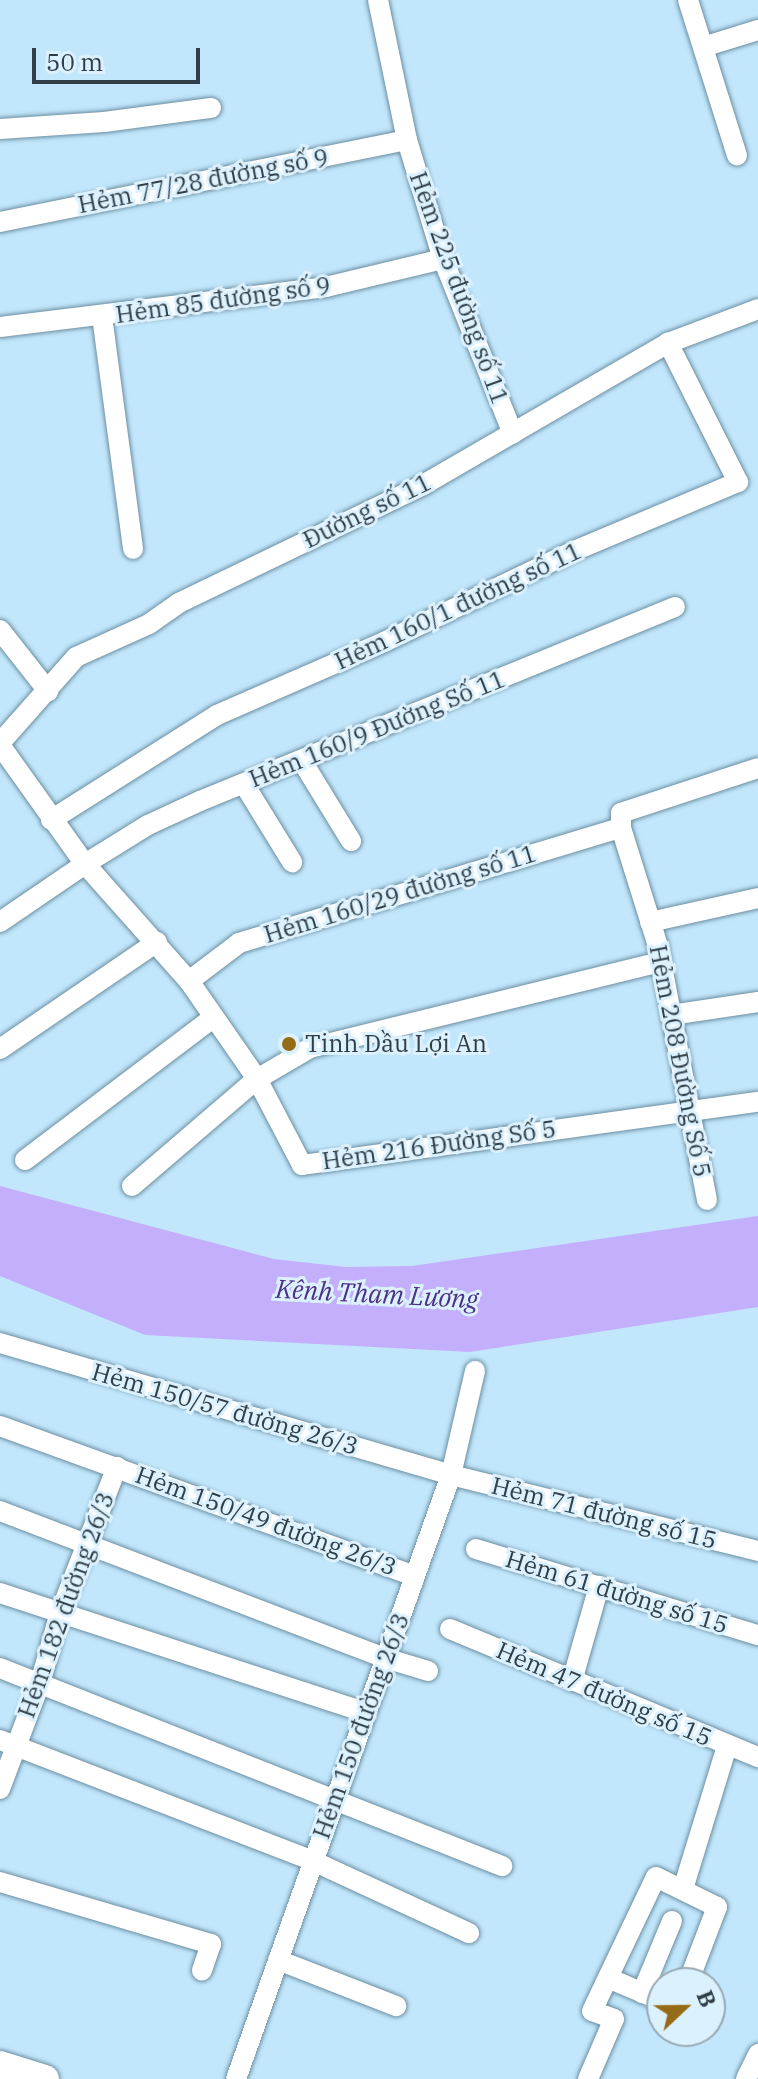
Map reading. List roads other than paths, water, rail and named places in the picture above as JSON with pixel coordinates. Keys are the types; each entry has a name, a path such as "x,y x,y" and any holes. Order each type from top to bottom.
{"street":[{"name":"Hẻm 225 đường số 11","path":"378,0 407,140 443,259 513,434"},
{"path":"688,0 737,155"},
{"path":"703,47 758,30"},
{"path":"0,129 104,122 211,108"},
{"name":"Hẻm 77/28 đường số 9","path":"0,222 407,140"},
{"name":"Hẻm 85 đường số 9","path":"0,327 326,287 443,259"},
{"name":"Đường số 11","path":"0,744 76,657 149,624 179,603 423,485 668,343 758,309"},
{"path":"102,316 133,549"},
{"name":"Hẻm 160/1 đường số 11","path":"51,820 217,715 384,642 574,551 738,482 668,343"},
{"name":"Hẻm 160/9 Đường Số 11","path":"0,922 148,825 675,607"},
{"path":"0,630 48,691"},
{"name":"Hẻm 216 Đường Số 5","path":"0,744 85,864 189,981 257,1079 302,1165 758,1102"},
{"path":"302,761 351,841"},
{"name":"Hẻm 160/29 đường số 11","path":"189,981 239,943 621,820 758,768"},
{"path":"244,784 292,862"},
{"name":"Hẻm 208 Đường Số 5","path":"621,820 661,962 707,1200"},
{"path":"650,922 758,898"},
{"path":"0,1049 157,942"},
{"name":"Hẻm 208 Đường Số 5","path":"132,1186 257,1079 310,1048 661,962"},
{"path":"671,1015 758,1002"},
{"path":"25,1160 214,1017"},
{"name":"Hẻm 150/57 đường 26/3","path":"0,1343 451,1475"},
{"name":"Hẻm 150 đường 26/3","path":"236,2079 332,1802 451,1475 475,1371"},
{"name":"Hẻm 150/49 đường 26/3","path":"0,1426 414,1576"},
{"name":"Hẻm 182 đường 26/3","path":"0,1789 7,1743 40,1683 60,1613 90,1543 117,1467"},
{"name":"Hẻm 71 đường số 15","path":"451,1475 758,1551"},
{"path":"0,1511 385,1658 428,1671"},
{"name":"Hẻm 61 đường số 15","path":"476,1549 758,1635"},
{"path":"572,1681 599,1586"},
{"path":"0,1593 365,1712"},
{"name":"Hẻm 47 đường số 15","path":"450,1629 758,1757"},
{"path":"0,1668 332,1802 502,1866"},
{"path":"7,1743 313,1861 469,1933"},
{"path":"683,1889 727,1746"},
{"path":"588,2079 614,2019 592,2011 656,1877 717,1907 694,1967"},
{"path":"0,1882 211,1944 202,1970"},
{"path":"642,1993 672,1921"},
{"path":"278,1960 396,2006"},
{"path":"608,1978 646,1995"},
{"path":"746,2079 758,2054"},
{"path":"0,2065 45,2079"}],"water":[{"name":"Kênh Tham Lương","path":"0,1186 274,1259 346,1267 412,1266 758,1216 758,1307 470,1352 145,1335 0,1276"}],"place":[{"name":"Tinh Dầu Lợi An","path":"289,1044"}]}
